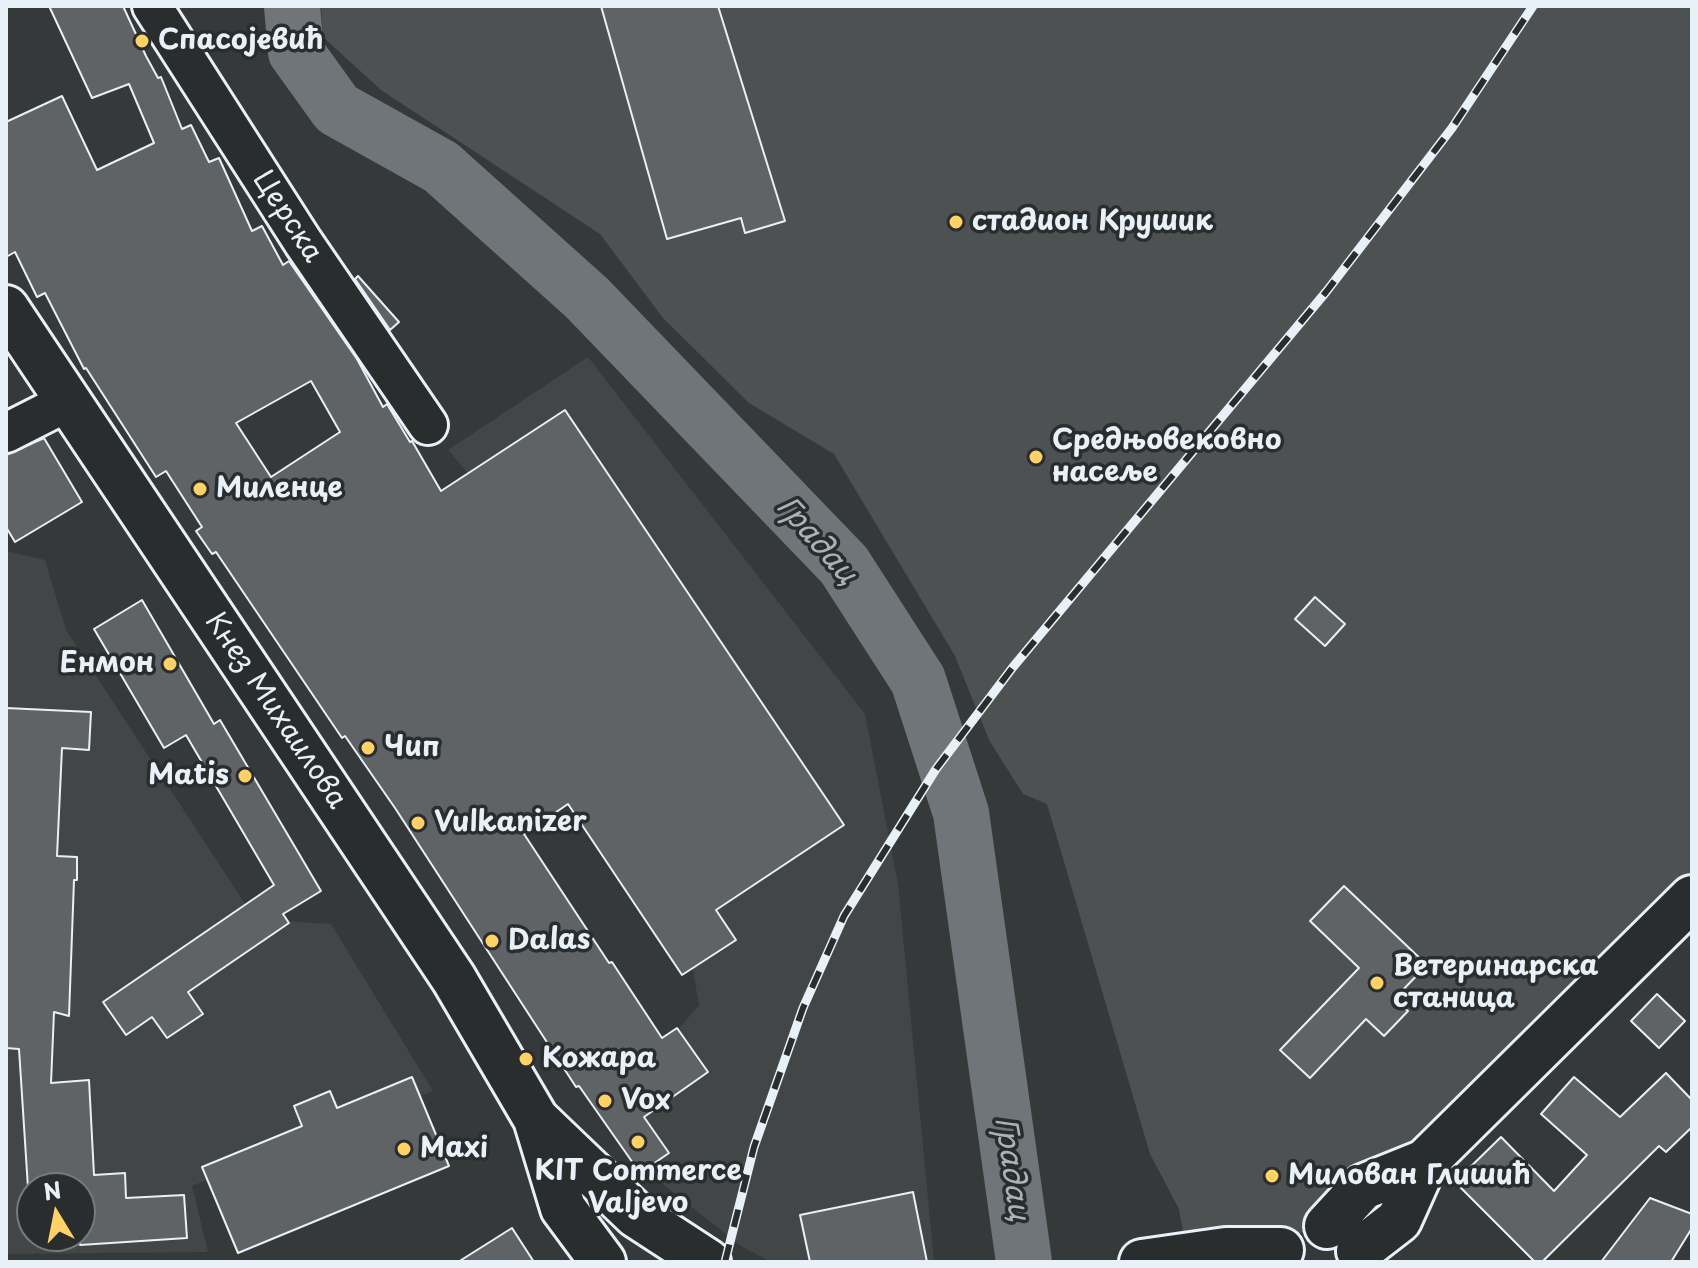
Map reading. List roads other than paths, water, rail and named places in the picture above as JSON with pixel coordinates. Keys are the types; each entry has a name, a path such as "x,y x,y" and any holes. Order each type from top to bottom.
{"main road":[{"name":"Кнез Михаилова","path":"6,308 454,979 536,1119 563,1208 603,1262"},
{"path":"1142,1262 1226,1250 1280,1256 1290,1239 1314,1226 1358,1252 1363,1187 1425,1162 1692,898"},
{"name":"Кнез Михаилова","path":"536,1119 636,1215 708,1262"}],"street":[{"name":"Церска","path":"152,6 303,242 428,425"},
{"path":"6,433 69,401"}],"waterway":[{"name":"Градац","path":"292,6 296,52 337,109 441,167 587,298 844,565 918,680 961,813 1024,1262"}],"railway":[{"path":"725,1262 754,1147 803,1008 844,916 936,769 1013,667 1326,292 1452,128 1533,6"}],"place":[{"name":"Спасојевић","path":"142,41"},
{"name":"стадион Крушик","path":"956,222"},
{"name":"Средњовековно насеље","path":"1036,457"},
{"name":"Миленце","path":"200,489"},
{"name":"Енмон","path":"170,664"},
{"name":"Чип","path":"368,748"},
{"name":"Matis","path":"245,776"},
{"name":"Vulkanizer","path":"418,823"},
{"name":"Dalas","path":"492,941"},
{"name":"Ветеринарска станица","path":"1377,983"},
{"name":"Кожара","path":"526,1059"},
{"name":"Vox","path":"605,1101"},
{"name":"KIT Commerce Valjevo","path":"638,1142"},
{"name":"Maxi","path":"404,1149"},
{"name":"Милован Глишић","path":"1272,1176"}]}
